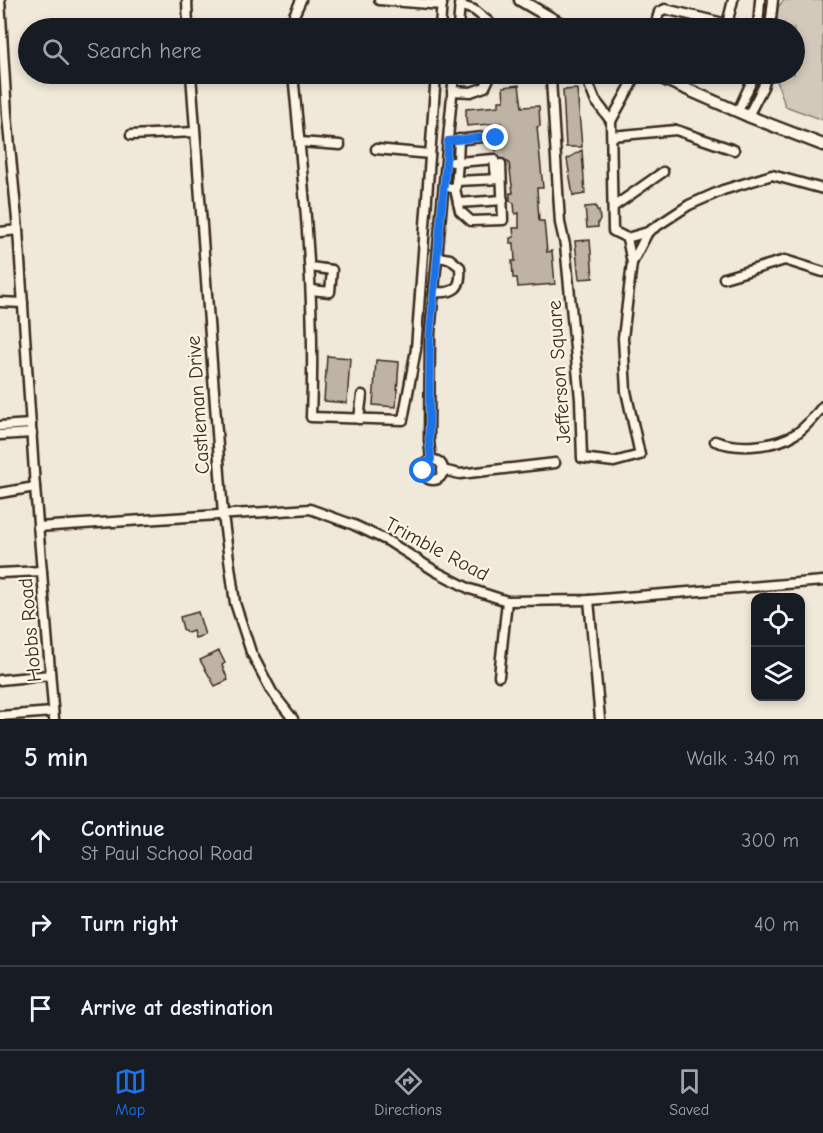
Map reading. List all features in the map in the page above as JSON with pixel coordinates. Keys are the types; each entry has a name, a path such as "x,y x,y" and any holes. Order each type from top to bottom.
{"main road":[{"path":"520,0 551,18"},
{"path":"675,84 823,145"}],"street":[{"name":"Hobbs Road","path":"0,0 3,115 18,230 53,715"},
{"path":"186,0 187,18"},
{"path":"293,18 301,0"},
{"path":"379,0 442,2 441,18"},
{"path":"729,18 734,0"},
{"path":"759,18 760,0"},
{"path":"771,18 773,0"},
{"path":"459,18 460,2 484,18"},
{"path":"657,18 659,12 665,9 698,18"},
{"name":"Castleman Drive","path":"192,84 222,515 235,603 250,652 272,692 293,719"},
{"path":"294,84 310,267 313,367 310,417 403,420 416,349 435,84"},
{"path":"431,460 429,440 430,334 453,84"},
{"path":"453,91 471,92 484,87 486,84"},
{"name":"Jefferson Square","path":"551,84 560,223 566,245 580,399 582,458 614,462 640,456 626,391 623,338 632,263 627,238"},
{"path":"589,84 595,100 611,121 631,84"},
{"path":"743,113 752,84"},
{"path":"743,113 764,84"},
{"name":"Jefferson Square","path":"611,121 613,231 627,238 648,232 689,205 723,190 772,175 823,189"},
{"path":"612,136 676,130 734,150"},
{"path":"131,135 195,132"},
{"path":"448,141 492,136 496,138"},
{"path":"446,162 458,162 494,159 503,200 503,220 471,221 460,212 456,185 458,162 459,139"},
{"path":"300,142 340,145"},
{"path":"376,149 430,154"},
{"path":"499,179 501,164"},
{"path":"613,207 663,172"},
{"path":"444,186 499,179"},
{"path":"458,203 503,200"},
{"path":"0,232 18,230"},
{"name":"Jefferson Square","path":"632,263 648,232"},
{"path":"434,292 453,291 459,285 461,277 460,267 450,258 438,257"},
{"path":"724,278 785,260 823,272"},
{"path":"310,267 332,270 330,292 311,290"},
{"path":"0,302 22,303"},
{"path":"359,419 362,395"},
{"path":"715,441 745,446 779,441 796,434 823,406"},
{"path":"0,426 31,424"},
{"path":"0,435 32,433"},
{"path":"431,460 439,462 442,470 436,479 425,476 423,471 424,465 431,460"},
{"path":"442,470 460,474 555,463"},
{"path":"0,493 35,487"},
{"name":"Trimble Road","path":"38,527 310,509 354,525 388,541 435,571 470,589 507,602 589,600 823,581"},
{"path":"0,573 42,572"},
{"path":"589,600 600,719"},
{"path":"499,676 507,602"},
{"path":"0,680 50,675"},
{"path":"0,716 53,715"}],"shaded area":[{"path":"784,0 823,0 823,120 785,106 778,84 805,84 805,18 777,18 778,7"}],"building":[{"path":"519,85 522,107 539,106 540,126 537,127 543,188 537,188 539,221 544,221 547,252 552,251 555,284 518,287 517,278 513,278 514,243 510,243 510,238 514,237 513,228 519,228 519,213 515,214 514,203 510,201 510,193 513,193 509,163 496,153 495,145 499,145 502,140 501,123 467,126 466,109 499,106 499,101 504,101 503,87"},
{"path":"577,89 582,147 566,147 563,90"},
{"path":"582,150 585,194 573,196 567,159"},
{"path":"596,206 600,220 598,227 587,228 585,207"},
{"path":"590,240 593,278 579,279 575,241"},
{"path":"327,356 350,358 347,403 324,401"},
{"path":"376,360 399,362 396,407 373,405"},
{"path":"198,612 205,635 195,638 193,631 188,633 183,629 180,617"},
{"path":"219,651 225,663 222,665 228,680 215,686 200,660"}],"tunnel":[{"path":"496,139 501,164"}],"route":[{"path":"423,471 425,464 431,460 429,440 430,334 448,141 492,136 496,138"}]}
